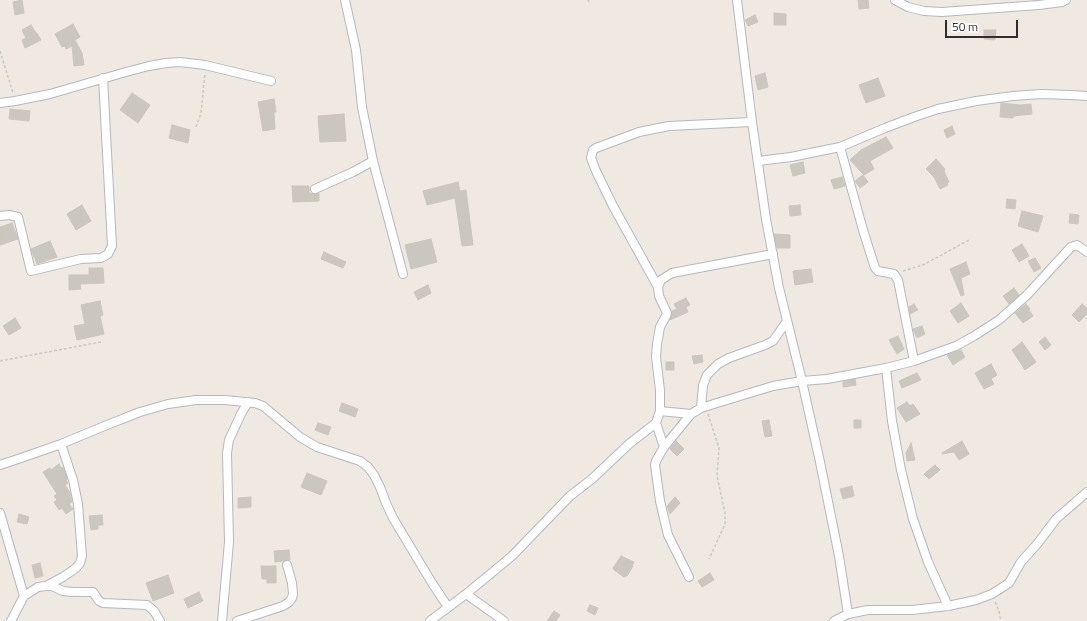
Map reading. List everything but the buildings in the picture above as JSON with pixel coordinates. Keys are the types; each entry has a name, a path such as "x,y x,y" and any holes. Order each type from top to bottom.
{"street":[{"path":"345,0 356,50 362,107 373,161 403,274"},
{"path":"737,0 766,219 779,288 802,380 820,462 839,556 848,614"},
{"path":"895,0 908,7 924,11 942,12 1039,5 1062,2 1066,0"},
{"path":"0,103 50,94 103,78 166,63 180,62 205,65 271,81"},
{"path":"0,216 9,215 18,217 30,271 81,259 101,258 108,254 112,246 103,78"},
{"path":"758,162 840,147 914,117 938,109 976,101 1041,94 1087,96"},
{"path":"658,287 613,206 596,171 591,158 593,150 639,132 670,126 752,122"},
{"path":"840,147 874,268 878,271 894,274 898,280 914,361"},
{"path":"315,189 354,172 373,161"},
{"path":"689,577 668,535 660,501 655,465 664,447 691,414 703,408 773,386 802,380 826,379 886,368 914,361 956,346 999,320 1027,295 1071,247 1077,245 1087,252"},
{"path":"430,621 466,594 512,556 570,496 592,479 629,444 656,423 660,411 660,390 656,344 660,328 667,313 659,296 658,287 660,280 672,273 773,254"},
{"path":"703,408 703,385 707,375 718,364 729,358 769,343 778,335 787,321"},
{"path":"886,368 901,470 913,519 928,562 948,606"},
{"path":"0,465 61,444 107,424 140,412 168,404 203,400 225,400 255,403 263,406 300,437 317,447 360,461 368,467 380,487 393,518 448,607"},
{"path":"222,621 229,542 227,453 229,440 248,402"},
{"path":"660,411 691,414"},
{"path":"656,423 664,447"},
{"path":"11,621 24,596 63,577 76,568 80,563 82,556 78,504 73,480 61,444"},
{"path":"834,621 848,614 868,610 912,610 948,606 976,600 992,594 1009,583 1021,562 1056,519 1087,492"},
{"path":"0,513 24,596"},
{"path":"237,621 283,606 289,602 293,594 292,582 287,565"},
{"path":"46,586 52,586 63,591 93,592 100,601 104,603 147,605 154,611 160,621"},
{"path":"466,594 504,621"}],"path":[{"path":"0,51 15,101"},
{"path":"196,127 200,114 204,87 205,65"},
{"path":"894,274 923,265 969,240"},
{"path":"0,362 101,342"},
{"path":"703,408 719,448 717,476 725,513 725,524 709,559"},
{"path":"992,594 1001,621"}]}
